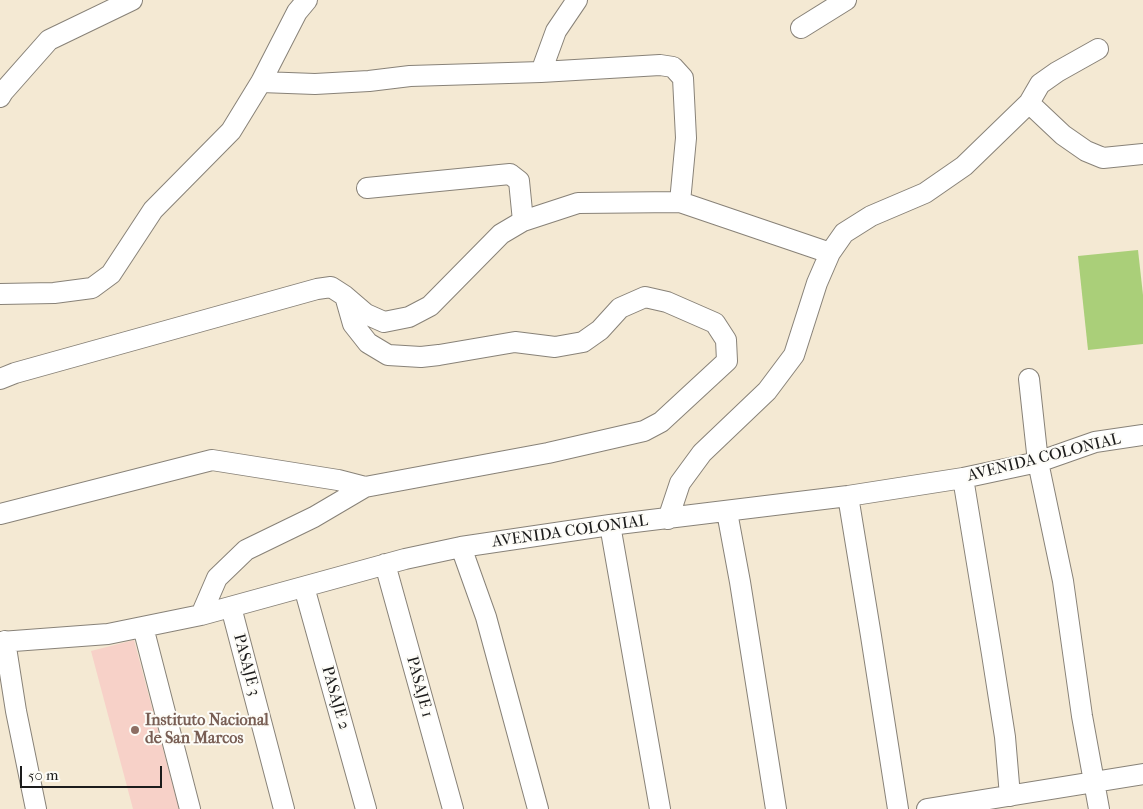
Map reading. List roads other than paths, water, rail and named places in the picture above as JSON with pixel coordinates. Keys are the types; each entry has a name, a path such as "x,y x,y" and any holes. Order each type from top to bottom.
{"street":[{"path":"0,97 49,40 132,0"},
{"path":"0,294 54,293 92,288 111,274 153,210 231,131 261,82 297,12 307,0"},
{"path":"541,72 556,31 577,0"},
{"path":"801,28 846,0"},
{"path":"668,518 680,483 702,453 767,391 794,355 817,283 830,253 844,233 871,216 925,193 964,166 1029,103 1040,84 1098,49"},
{"path":"261,82 315,84 369,81 410,76 541,72 660,65 673,67 683,78 686,138 680,202"},
{"path":"1029,103 1063,135 1086,151 1103,158 1143,154"},
{"path":"367,188 510,174 519,181 523,221"},
{"path":"0,379 15,373 317,289 331,287 366,314 384,322 409,317 430,306 501,234 523,221 578,203 680,202 830,253"},
{"path":"202,615 217,578 246,550 314,516 365,487 548,453 644,432 661,422 727,361 726,340 715,323 667,302 645,298 620,308 600,330 582,342 555,347 515,342 421,357 388,355 368,343 353,324 344,296"},
{"path":"1029,379 1038,462 1062,581 1082,716 1099,809"},
{"name":"AVENIDA COLONIAL","path":"2,642 108,634 202,615 385,564 461,547 610,525 848,496 963,478 1038,462 1095,442 1143,435"},
{"path":"0,514 212,460 338,480 365,487"},
{"path":"963,478 1005,737 1010,796"},
{"path":"848,496 898,809"},
{"path":"727,512 776,809"},
{"path":"610,525 660,809"},
{"path":"461,547 486,617 538,809"},
{"name":"PASAJE 1","path":"385,564 453,809"},
{"name":"PASAJE 2","path":"304,587 366,809"},
{"name":"PASAJE 3","path":"231,607 284,809"},
{"path":"143,627 190,809"},
{"path":"2,642 8,713 36,809"},
{"path":"927,809 966,806 1010,796 1143,774"}],"place":[{"name":"Instituto Nacional de San Marcos","path":"135,730"}]}
